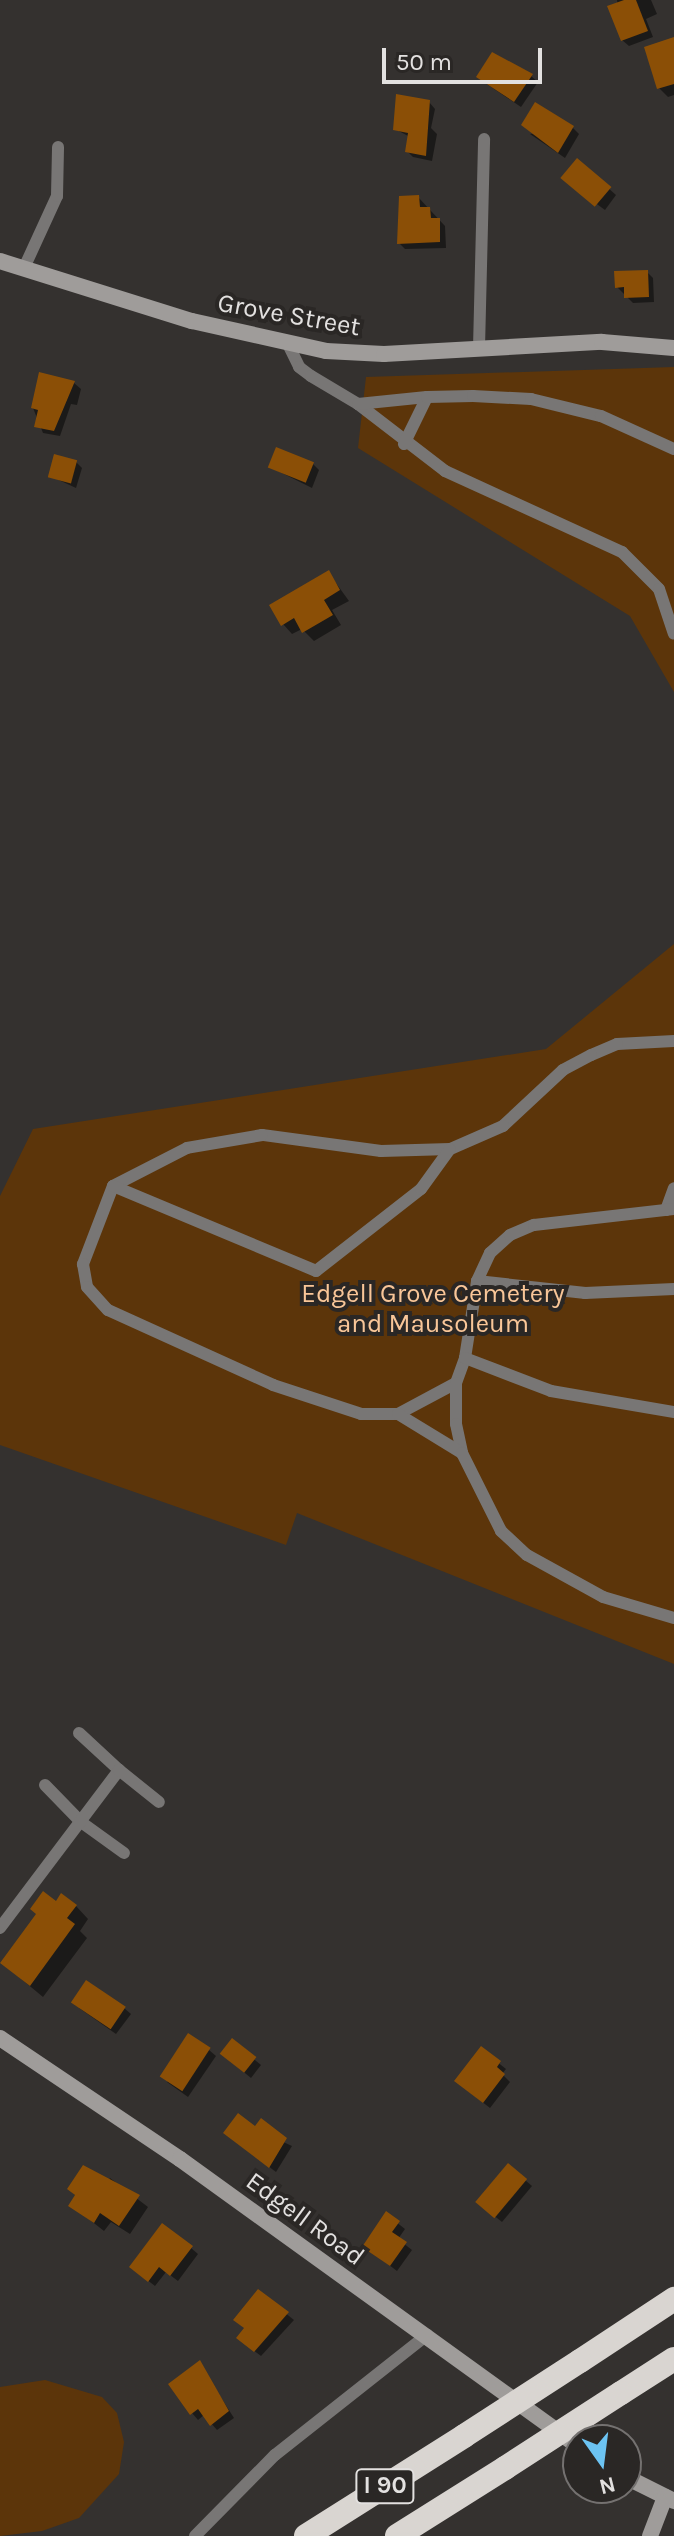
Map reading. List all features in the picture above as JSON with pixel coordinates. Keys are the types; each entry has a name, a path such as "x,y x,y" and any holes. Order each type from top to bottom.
{"highway":[{"name":"I 90","path":"306,2536 674,2299"},
{"name":"I 90","path":"397,2536 674,2359"}],"main road":[{"name":"Grove Street","path":"0,261 192,321 288,344 384,354 602,342 674,348"},
{"name":"Edgell Road","path":"0,2038 427,2335 562,2434"},
{"path":"642,2485 670,2499 650,2536"}],"lane":[{"path":"479,348 484,139"},
{"path":"24,268 57,196 58,147"},
{"path":"288,344 299,367 358,404 404,444 445,471 622,552 659,589 674,634"},
{"path":"358,404 427,397 531,399 601,416 674,449"},
{"path":"404,444 427,397"},
{"path":"462,1453 398,1414 330,1408 97,1303 87,1287 83,1264 113,1186 150,1163 225,1139 262,1135 381,1151 450,1149 503,1126 563,1070 591,1055 617,1044 674,1041"},
{"path":"113,1186 316,1271 421,1189 450,1149"},
{"path":"674,1188 670,1210 534,1225 510,1235 490,1253 477,1281 465,1358 456,1383 456,1424 462,1453 501,1531 527,1555 603,1597 674,1618"},
{"path":"477,1281 585,1293 674,1289"},
{"path":"465,1358 551,1391 674,1412"},
{"path":"398,1414 456,1383"},
{"path":"79,1733 159,1802"},
{"path":"0,1928 119,1770"},
{"path":"45,1785 81,1822 124,1853"},
{"path":"195,2536 275,2455 427,2335"}],"green space":[{"path":"674,367 674,692 630,616 358,448 366,377"},
{"name":"Edgell Grove Cemetery and Mausoleum","path":"674,944 674,1664 297,1513 286,1545 0,1445 0,1196 33,1129 546,1049"},
{"path":"45,2380 102,2397 117,2413 124,2442 119,2474 79,2518 42,2531 0,2536 0,2387"}],"building":[{"path":"624,0 636,0 648,31 621,41 607,6"},
{"path":"674,37 674,84 657,89 644,47"},
{"path":"492,52 533,74 514,102 476,77"},
{"path":"396,94 430,100 426,156 405,152 408,133 393,130"},
{"path":"535,102 574,126 558,153 521,125"},
{"path":"577,158 611,187 595,207 560,178"},
{"path":"419,195 420,207 430,207 431,218 440,218 440,242 397,244 399,196"},
{"path":"648,270 649,297 624,298 624,287 615,288 614,271"},
{"path":"39,372 75,381 54,431 34,427 38,410 31,408"},
{"path":"276,447 314,462 306,483 268,467"},
{"path":"54,454 77,460 71,483 48,477"},
{"path":"329,570 340,590 324,600 333,615 302,633 294,618 281,626 269,605"},
{"path":"43,1891 56,1901 61,1893 77,1905 67,1918 75,1924 30,1986 0,1963 36,1914 30,1909"},
{"path":"86,1980 126,2007 111,2029 71,2002"},
{"path":"188,2033 211,2048 182,2091 160,2077"},
{"path":"232,2038 256,2057 244,2073 220,2054"},
{"path":"481,2046 501,2061 497,2067 505,2074 483,2103 454,2081"},
{"path":"238,2113 255,2126 261,2118 287,2138 269,2168 223,2133"},
{"path":"508,2163 527,2179 494,2218 475,2202"},
{"path":"83,2165 140,2195 119,2226 100,2213 94,2223 68,2206 75,2195 67,2189"},
{"path":"386,2211 400,2221 392,2232 407,2242 390,2266 362,2247"},
{"path":"162,2223 193,2246 170,2276 159,2267 148,2282 129,2267"},
{"path":"258,2289 289,2312 254,2352 236,2338 244,2328 233,2320"},
{"path":"200,2360 229,2411 210,2426 198,2409 190,2415 168,2384"}]}
